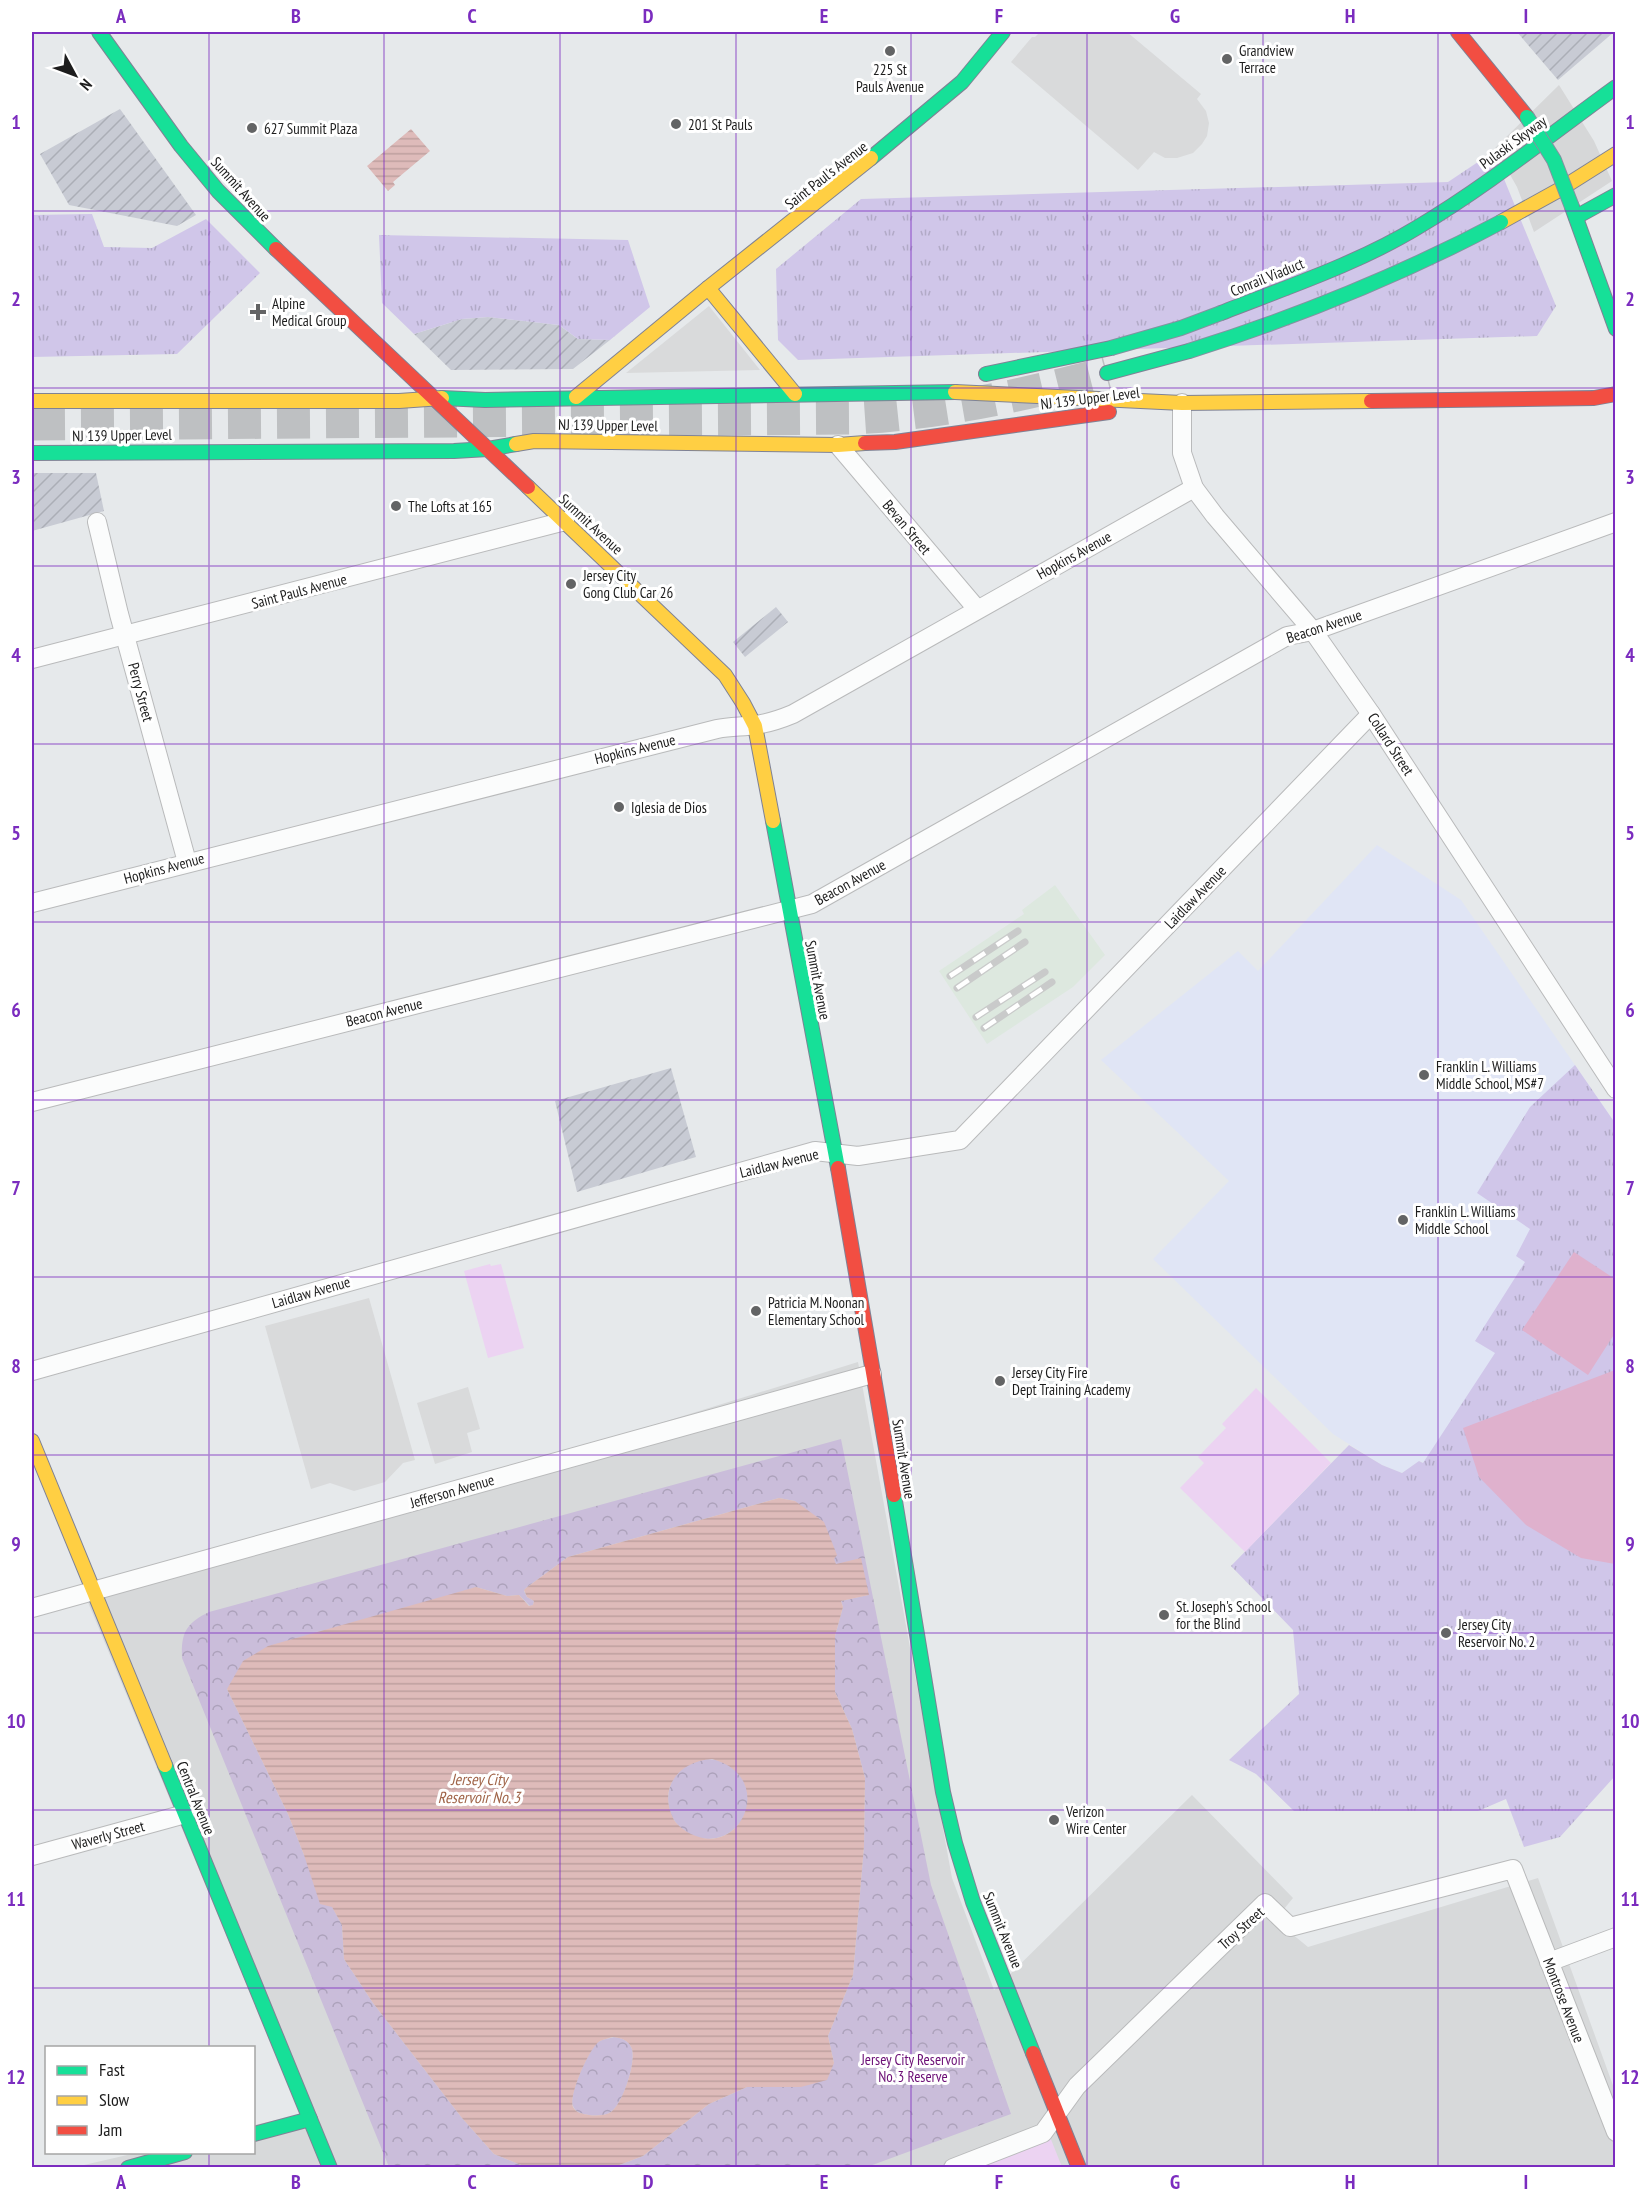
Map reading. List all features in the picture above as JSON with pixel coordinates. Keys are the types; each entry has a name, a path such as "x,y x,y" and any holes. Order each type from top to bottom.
{"main road":[{"name":"Summit Avenue","path":"99,32 181,146 218,191 260,234 720,668 735,688 754,726 835,1152 941,1781 955,1843 973,1902 1079,2168"},
{"name":"Saint Paul's Avenue","path":"576,397 933,108 962,82 1003,32"},
{"path":"1458,32 1527,117 1554,160 1616,329"},
{"name":"Pulaski Skyway","path":"1428,221 1468,195 1616,87"},
{"path":"1545,163 1562,151"},
{"path":"1107,373 1189,351 1362,290 1440,254 1501,222 1559,190 1616,154"},
{"path":"1574,212 1616,195"},
{"path":"1221,313 1251,312 1354,271 1400,250 1483,202"},
{"name":"Conrail Viaduct","path":"986,375 1111,348 1181,328 1361,257 1428,221"},
{"path":"708,288 795,394"},
{"name":"NJ 139 Upper Level","path":"32,401 399,401 432,397 485,400 795,394 1002,393 1182,403 1594,398 1616,394"},
{"name":"NJ 139 Upper Level","path":"32,453 454,451 488,449 534,441 838,445 895,442 1016,423 1182,403"},
{"name":"Central Avenue","path":"32,1441 330,2168"},
{"path":"255,2134 310,2119"},
{"path":"128,2168 178,2154"}],"street":[{"name":"Collard Street","path":"1182,403 1182,453 1194,488 1313,631 1371,714 1616,1089"},
{"name":"Bevan Street","path":"838,445 976,609"},
{"name":"Hopkins Avenue","path":"32,903 717,729 754,726 776,721 793,714 1194,488"},
{"name":"Saint Pauls Avenue","path":"32,659 565,521"},
{"name":"Perry Street","path":"97,522 187,862"},
{"name":"Beacon Avenue","path":"32,1102 812,904 1287,636 1313,631 1616,522"},
{"name":"Laidlaw Avenue","path":"32,1371 815,1151 858,1156 960,1140 1371,714"},
{"name":"Jefferson Avenue","path":"32,1608 872,1374"},
{"name":"Waverly Street","path":"32,1856 184,1814"},
{"name":"Troy Street","path":"1058,2113 1077,2086 1264,1903 1290,1926 1513,1869"},
{"name":"Montrose Avenue","path":"1513,1869 1616,2132"},
{"path":"1549,1962 1616,1937"},
{"path":"953,2168 1043,2133 1058,2113"}],"shaded area":[{"path":"1040,32 1127,32 1201,94 1197,99 1206,111 1209,123 1207,136 1202,144 1193,153 1177,158 1165,158 1154,152 1138,170 1011,62 1032,37"},
{"path":"1517,32 1614,32 1558,80"},
{"path":"120,109 196,215 177,226 69,205 40,154"},
{"path":"709,306 760,370 626,373"},
{"path":"488,317 559,325 578,339 610,340 573,369 451,370 414,334 462,319"},
{"path":"32,473 96,473 104,511 32,531"},
{"path":"776,607 788,622 745,657 733,642"},
{"name":"Franklin L. Williams Middle School","path":"1377,845 1461,900 1615,1123 1529,1534 1420,1461 1402,1473 1382,1465 1333,1434 1153,1259 1229,1181 1101,1060 1238,951 1258,971"},
{"path":"1055,885 1105,955 1073,987 987,1044 939,971 1024,914 1022,910"},
{"path":"671,1068 696,1157 577,1192 555,1101"},
{"path":"1574,1252 1615,1279 1615,1333 1588,1375 1522,1330"},
{"path":"490,1264 491,1266 501,1264 524,1348 488,1358 464,1271"},
{"path":"369,1298 415,1460 403,1463 385,1482 354,1491 330,1483 311,1489 265,1326"},
{"path":"858,1362 952,1878 994,1990 1192,1795 1293,1898 1275,1920 1308,1947 1538,1878 1615,2091 1615,2167 71,2168 132,2154 255,2154 255,2125 301,2115 87,1600"},
{"path":"1615,1370 1615,1564 1581,1558 1526,1525 1479,1477 1463,1428"},
{"path":"468,1387 480,1429 467,1433 472,1452 435,1464 417,1403"},
{"path":"1256,1388 1331,1463 1245,1552 1180,1488 1204,1463 1198,1457 1226,1428 1222,1424"},
{"path":"1050,2137 1062,2167 971,2168"}],"green space":[{"path":"1493,152 1556,306 1537,336 798,360 778,340 776,269 861,199 1448,182"},
{"path":"92,214 104,247 152,248 206,219 260,273 177,354 32,357 32,215"},
{"path":"379,235 628,240 650,307 610,340 578,339 559,325 488,317 462,319 414,334 382,303"},
{"path":"1575,1065 1615,1123 1615,1776 1560,1837 1524,1847 1506,1799 1478,1811 1294,1811 1256,1774 1229,1760 1299,1694 1293,1630 1231,1566 1349,1445 1382,1465 1402,1473 1419,1461 1423,1463 1495,1353 1475,1341 1525,1262 1516,1256 1530,1229 1511,1216 1509,1219 1500,1213 1502,1210 1477,1193 1530,1107"},
{"name":"Jersey City Reservoir No. 3 Reserve","path":"841,1439 931,1885 1011,2114 867,2167 614,2167 643,2156 709,2104 747,2087 776,2087 834,2063 828,2036 853,1975 864,1846 865,1778 852,1729 835,1692 835,1636 843,1607 841,1601 868,1595 836,1564 795,1501 779,1498 568,1557 526,1588 524,1591 527,1597 534,1601 533,1605 530,1606 519,1595 507,1596 476,1587 227,1689 288,1814 304,1855 342,1925 344,1959 373,2003 462,2118 494,2154 526,2167 389,2167 182,1658 186,1630 195,1620 209,1612"},
{"path":"708,1759 723,1762 736,1771 745,1784 748,1799 745,1814 736,1827 723,1836 708,1839 693,1836 680,1827 671,1814 668,1799 671,1784 680,1771 693,1762"},
{"path":"614,2037 627,2042 631,2046 633,2055 630,2073 620,2101 616,2108 603,2115 580,2113 574,2108 572,2101 584,2064 597,2043"}],"water":[{"path":"411,129 430,151 393,182 395,185 388,191 367,166"},
{"name":"Jersey City Reservoir No. 3","path":"779,1498 795,1501 824,1522 837,1555 834,1559 836,1564 861,1558 869,1595 841,1601 843,1607 835,1636 835,1692 852,1729 865,1778 864,1846 853,1975 828,2036 834,2063 827,2080 801,2087 747,2087 709,2104 643,2156 614,2167 526,2167 494,2154 462,2118 373,2003 344,1959 342,1925 332,1907 320,1904 288,1814 227,1689 243,1661 268,1646 476,1587 507,1596 519,1595 529,1606 533,1605 534,1601 527,1597 524,1590 568,1557","holes":["712,1759 732,1768 743,1781 747,1797 745,1812 737,1826 725,1835 709,1839 691,1834 674,1820 669,1808 668,1797 674,1778 681,1771 700,1761","613,2037 627,2042 632,2049 632,2063 624,2092 616,2107 609,2113 594,2116 580,2113 574,2109 572,2101 581,2072 596,2045 602,2040"]}],"pier":[{"path":"1559,85 1594,141 1612,181 1534,232 1517,187 1495,148"}],"tunnel":[{"path":"32,424 855,418 919,412 982,402 1107,373"}],"railway":[{"path":"950,976 1018,931"},
{"path":"957,988 1025,942"},
{"path":"976,1017 1045,972"},
{"path":"984,1028 1052,982"}],"traffic: fast":[{"path":"99,32 181,146 218,191 276,249"},
{"path":"871,158 962,82 1003,32"},
{"path":"1221,313 1346,264 1418,227 1494,177 1616,87"},
{"path":"1527,117 1554,160 1572,207"},
{"path":"1576,217 1616,195"},
{"path":"1572,207 1616,329"},
{"path":"1189,351 1348,294 1425,260 1501,222"},
{"path":"1111,348 1181,328 1221,313"},
{"path":"986,374 1111,348"},
{"path":"1107,373 1189,351"},
{"path":"442,398 485,400 955,392"},
{"path":"32,453 454,451 488,449 516,444"},
{"path":"773,821 838,1168"},
{"path":"894,1495 943,1792 955,1843 973,1902 1033,2053"},
{"path":"165,1765 330,2168"},
{"path":"255,2134 310,2119"},
{"path":"128,2168 178,2154"}],"traffic: slow":[{"path":"1501,222 1559,190 1616,154"},
{"path":"576,397 871,158"},
{"path":"708,288 795,394"},
{"path":"955,392 1182,403 1371,401"},
{"path":"32,401 399,401 442,398"},
{"path":"516,444 534,441 838,445 865,443"},
{"path":"528,487 725,675 755,726 773,821"},
{"path":"32,1441 165,1765"}],"traffic: jam":[{"path":"1458,32 1527,117"},
{"path":"276,249 528,487"},
{"path":"1371,401 1594,398 1616,394"},
{"path":"865,443 895,442 1109,412"},
{"path":"838,1168 894,1495"},
{"path":"1033,2053 1079,2168"}],"place":[{"name":"225 St Pauls Avenue","path":"890,51"},
{"name":"Grandview Terrace","path":"1227,59"},
{"name":"201 St Pauls","path":"676,124"},
{"name":"627 Summit Plaza","path":"252,128"},
{"name":"Alpine Medical Group","path":"258,312"},
{"name":"The Lofts at 165","path":"396,506"},
{"name":"Jersey City Gong Club Car 26","path":"571,584"},
{"name":"Iglesia de Dios","path":"619,807"},
{"name":"Franklin L. Williams Middle School, MS#7","path":"1424,1075"},
{"name":"Franklin L. Williams Middle School","path":"1403,1220"},
{"name":"Patricia M. Noonan Elementary School","path":"756,1311"},
{"name":"Jersey City Fire Dept Training Academy","path":"1000,1381"},
{"name":"St. Joseph's School for the Blind","path":"1164,1615"},
{"name":"Jersey City Reservoir No. 2","path":"1446,1633"},
{"name":"Verizon Wire Center","path":"1054,1820"}]}
